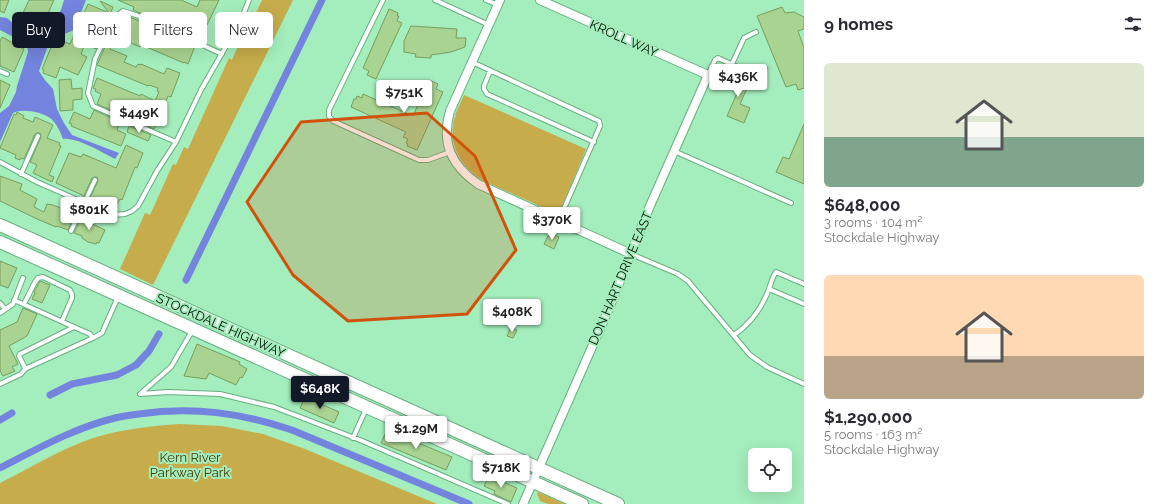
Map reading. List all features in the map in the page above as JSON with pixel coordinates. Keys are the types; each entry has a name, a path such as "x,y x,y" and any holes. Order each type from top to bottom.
{"main road":[{"name":"STOCKDALE HIGHWAY","path":"0,225 618,504"},
{"name":"STOCKDALE HIGHWAY","path":"0,242 582,504"},
{"path":"193,328 198,325 204,326 249,345 269,347"}],"street":[{"name":"KROLL WAY","path":"540,0 708,75"},
{"path":"499,3 450,111 447,122 447,142 450,152 464,174 478,184 631,254"},
{"name":"DON HART DRIVE EAST","path":"523,504 631,254 649,208 708,75"}],"lane":[{"path":"0,162 21,174 112,216 119,216 132,211 138,206 157,171 176,142 201,90 241,20 249,0"},
{"path":"383,0 329,110 331,119 419,160 428,160 450,152"},
{"path":"435,0 489,25"},
{"path":"486,0 499,3"},
{"path":"176,142 93,106 88,93 95,59 115,17 123,11 136,15 222,54"},
{"path":"732,64 742,41 746,36 756,32"},
{"path":"708,75 716,58 753,74 765,68"},
{"path":"472,62 599,121 600,126 594,142 559,220"},
{"path":"0,71 7,74"},
{"path":"490,71 484,86 487,94 594,142"},
{"path":"21,174 38,136"},
{"path":"674,151 791,203"},
{"path":"71,231 95,180"},
{"path":"631,254 678,274 688,281 757,362 804,384"},
{"path":"734,335 743,329 755,316 769,289 771,279 776,272 804,284"},
{"path":"24,304 35,282 38,278 43,277 72,292 72,298 62,321"},
{"path":"0,313 13,304 23,278"},
{"path":"769,289 804,304"},
{"path":"0,384 21,374 26,368 102,333 119,295"},
{"path":"14,300 90,334 93,338"},
{"path":"0,303 5,309"},
{"path":"26,368 19,356 20,354 74,327"},
{"path":"193,328 171,367 140,394 168,392 220,394 274,407 353,438 508,504"},
{"path":"353,438 367,407"}],"highlighted area":[{"path":"427,113 475,156 516,250 467,314 348,321 293,275 247,202 301,122"}],"green space":[{"path":"262,0 293,0 273,41 273,12 256,12"},
{"path":"237,48 269,48 153,285 120,269 145,213 150,215 173,164 176,165 184,147 188,149 229,58 232,60"},
{"path":"464,95 586,149 561,209 559,208 553,212 486,182 472,172 460,159 454,143 453,122"},
{"name":"Kern River Parkway Park","path":"180,424 222,426 263,434 305,449 437,504 0,504 0,483 81,442 126,430"},
{"path":"538,492 565,504 548,504 540,501 537,494"}],"water":[{"path":"64,0 86,0 81,12 73,12 73,30 65,34 65,12 60,12"},
{"path":"0,17 7,18 12,22 12,36 0,30"},
{"path":"28,48 47,48 39,71 53,89 57,109 72,135 119,153 115,159 75,140 63,139 52,120 42,114 32,111 13,113 0,142 0,113 9,106 16,92 28,52"}],"building":[{"path":"0,0 9,0 4,13 0,11"},
{"path":"29,0 54,0 49,12 23,12"},
{"path":"118,0 181,0 197,7 200,0 219,0 207,25 207,12 139,13 133,10 134,7"},
{"path":"100,1 113,7 111,12 108,12"},
{"path":"88,4 107,12 84,12"},
{"path":"782,7 785,13 794,12 804,17 804,29 798,31 804,48 804,88 798,90 796,84 786,87 757,16"},
{"path":"389,9 398,13 397,16 399,16 397,21 402,23 376,79 367,75 369,71 363,68"},
{"path":"131,17 139,21 139,47 131,43"},
{"path":"411,26 457,29 456,38 466,38 465,47 451,52 431,55 431,58 415,57 416,54 404,52 404,41"},
{"path":"2,37 12,42 12,48 24,49 14,72 0,66 0,41"},
{"path":"73,37 73,48 83,48 81,54 87,57 78,75 60,67 56,78 43,73 44,70 42,69 51,48 65,48 65,42 70,44"},
{"path":"104,48 110,48 127,56 124,62 136,67 138,64 141,64 164,74 167,68 180,73 171,97 168,96 154,129 97,104 101,94 93,88 97,78 140,96 141,94 155,101 159,92 157,91 158,88 148,86 97,65"},
{"path":"149,48 194,48 188,64"},
{"path":"731,71 737,74 735,78 749,84 740,104 750,108 744,123 727,116 738,91 725,85"},
{"path":"71,79 72,89 82,88 82,99 73,100 73,110 60,111 59,80"},
{"path":"0,80 10,85 0,108"},
{"path":"429,80 438,84 436,89 443,92 417,150 407,146 408,144 406,143 408,139 403,137 406,132 351,107 354,99 356,99 357,96 362,98 363,94 413,116"},
{"path":"94,110 120,122 117,130 126,134 121,146 71,126 72,124 69,123 74,112 90,119"},
{"path":"17,112 24,116 23,118 33,122 35,117 53,125 47,138 60,143 59,145 61,146 49,175 54,177 52,182 33,173 37,165 30,162 41,137 40,133 35,134 24,159 21,158 20,160 15,158 16,155 0,148 14,114 16,115"},
{"path":"804,124 804,184 776,172 783,157 789,159"},
{"path":"129,126 151,135 148,141 127,132"},
{"path":"126,145 143,153 137,168 135,167 122,200 120,199 114,210 90,198 98,181 97,177 92,178 84,196 56,183 69,153 81,157 83,154 116,168"},
{"path":"0,176 22,184 20,190 37,199 34,207 44,212 47,204 68,211 71,205 76,208 77,210 68,230 37,219 0,201"},
{"path":"84,212 89,215 86,221 105,230 99,243 97,242 96,244 88,242 82,238 82,236 74,233"},
{"path":"553,234 559,237 554,249 544,244 548,236 552,238"},
{"path":"0,261 17,268 8,288 0,285"},
{"path":"40,281 50,285 42,303 32,299"},
{"path":"23,308 37,314 27,336 9,346 18,364 12,367 15,371 3,376 0,371 0,330 17,322"},
{"path":"511,327 517,330 513,338 507,336"},
{"path":"197,344 240,362 239,364 247,369 242,378 240,377 236,385 209,373 206,379 184,376"},
{"path":"305,397 339,412 334,423 300,408"},
{"path":"387,430 452,457 446,470 381,443"},
{"path":"489,476 517,488 511,502 494,494 495,491 484,486"}],"waterway":[{"path":"186,280 322,0"},
{"path":"50,395 72,384 117,375 136,365 149,351 159,334"},
{"path":"0,468 70,433 100,422 124,416 159,412 198,411 235,415 292,430 469,504"},
{"path":"0,420 12,413"}]}
